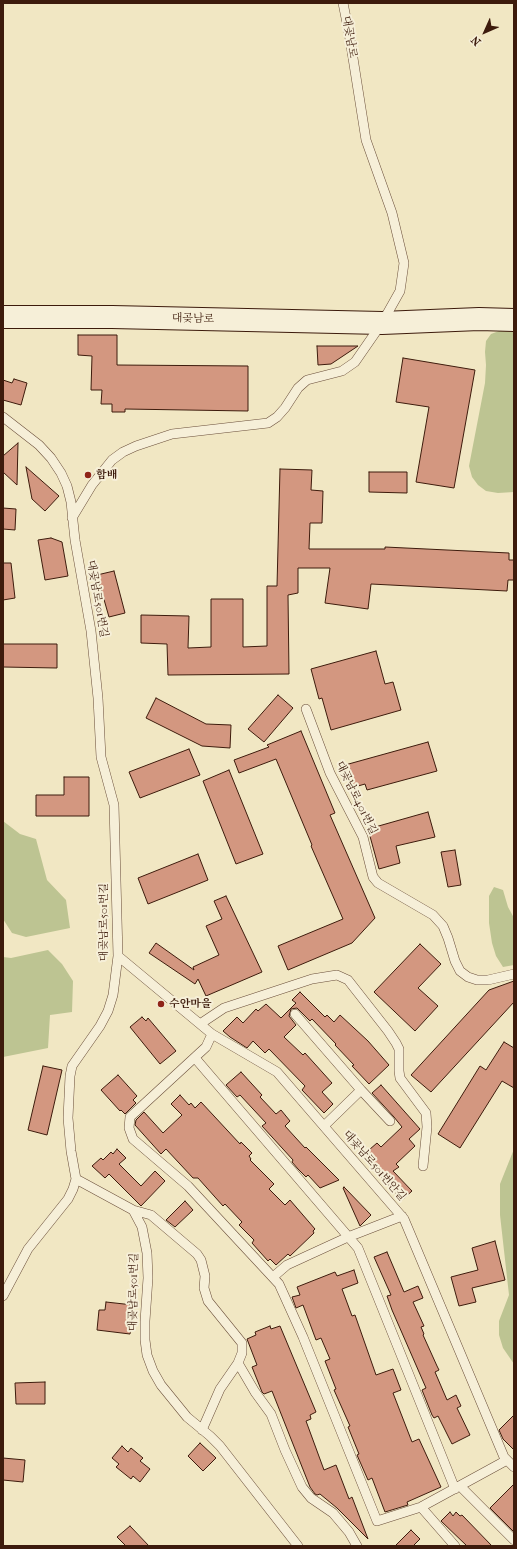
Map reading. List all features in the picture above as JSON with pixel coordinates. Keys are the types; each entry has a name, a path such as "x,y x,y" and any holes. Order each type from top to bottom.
{"street":[{"name":"대곶남로","path":"3,317 112,317 382,323 479,319 514,320"}],"lane":[{"name":"대곶남로","path":"343,3 366,140 392,213 404,263 400,291 382,323"},
{"path":"72,518 103,470 112,460 123,452 142,443 172,434 268,422 277,417 285,408 298,388 307,380 342,371 355,362 382,323"},
{"name":"대곶남로501번길","path":"3,417 39,445 61,473 67,486 71,502 75,540 91,631 98,698 101,757 114,805 118,956 113,996 108,1012 72,1066 70,1076 68,1118 71,1151 76,1179"},
{"name":"대곶남로401번길","path":"306,709 330,773 363,837 373,877 378,883 433,915 443,926 455,962 460,971 468,977 476,980 488,980 514,974"},
{"name":"대곶남로501번안길","path":"118,956 212,1034 277,1072 404,1218 504,1457 514,1467"},
{"path":"200,1024 224,1008 312,979 337,975 348,980 380,1020 396,1043 399,1049 400,1078 426,1113 427,1127 423,1166"},
{"path":"295,1014 390,1121"},
{"path":"212,1034 206,1047 130,1116 129,1128 133,1139 188,1186 279,1284 303,1337 377,1521 421,1507 507,1460"},
{"path":"195,1058 358,1248 458,1488 514,1540"},
{"path":"324,1126 361,1090"},
{"path":"3,1296 32,1243 68,1199 76,1179 133,1210 151,1215 197,1254 203,1267 205,1276 204,1288 208,1300 242,1343 242,1353 238,1363 220,1389 202,1430"},
{"name":"대곶남로501번길","path":"133,1210 142,1227 147,1253 148,1278 145,1321 147,1355 153,1371 160,1385 173,1402 187,1417 220,1446 298,1546"},
{"path":"272,1277 287,1265 348,1236 402,1216"},
{"path":"238,1363 255,1392 271,1414 302,1487 311,1498 333,1513 357,1546"},
{"path":"421,1507 455,1546"}],"green space":[{"path":"514,330 514,492 498,493 486,491 478,485 472,477 469,466 485,383 486,341 491,334 499,331"},
{"path":"3,821 20,834 36,839 47,880 66,900 70,928 26,937 12,933 3,919"},
{"path":"494,887 503,890 508,907 514,918 514,965 503,967 496,956 492,943 489,923 489,896"},
{"path":"48,950 62,964 73,981 72,1012 50,1015 48,1048 3,1057 3,957 11,958"},
{"path":"514,1149 514,1364 503,1348 499,1335 499,1321 509,1295 500,1215 500,1184"}],"building":[{"path":"78,335 117,335 117,365 248,366 248,411 125,409 125,412 112,412 112,404 101,404 102,390 91,390 92,356 78,355"},
{"path":"317,346 358,346 331,364 318,365"},
{"path":"403,358 475,370 454,488 416,482 429,407 396,402"},
{"path":"14,379 27,383 21,405 3,400 3,380 12,383"},
{"path":"18,443 17,485 3,472 3,456"},
{"path":"26,467 59,496 45,511 32,499"},
{"path":"280,469 312,470 311,490 323,491 322,523 310,523 309,549 385,549 385,547 509,553 509,560 514,560 514,580 508,580 507,591 371,584 368,609 325,603 330,568 298,568 298,593 288,595 289,674 168,675 167,644 141,643 141,615 189,616 188,648 211,647 211,599 243,599 243,647 267,646 267,586 277,586"},
{"path":"369,472 407,472 407,493 369,492"},
{"path":"3,508 16,509 15,530 3,529"},
{"path":"51,538 62,542 68,576 45,580 38,540"},
{"path":"3,563 11,563 15,598 3,600"},
{"path":"114,571 125,613 109,617 97,575"},
{"path":"3,644 57,644 57,668 3,667"},
{"path":"376,651 385,684 393,682 401,710 331,730 322,698 319,699 311,669"},
{"path":"278,695 293,708 264,742 248,729"},
{"path":"156,698 206,724 231,725 230,748 202,746 146,718"},
{"path":"301,731 335,813 330,815 375,918 352,943 288,970 278,946 343,919 311,846 312,845 276,759 239,773 234,760 269,747 267,745"},
{"path":"428,742 437,771 367,790 365,784 351,788 345,765"},
{"path":"189,749 200,775 140,798 129,772"},
{"path":"229,770 263,854 236,864 203,781"},
{"path":"64,777 89,777 89,816 36,816 36,795 64,795"},
{"path":"428,812 435,837 396,846 400,863 379,869 368,829"},
{"path":"455,850 461,885 448,887 441,852"},
{"path":"198,854 208,880 148,904 138,878"},
{"path":"226,896 262,972 206,996 198,979 195,984 149,953 156,943 194,970 193,967 219,955 206,926 222,919 214,901"},
{"path":"420,944 441,964 418,988 438,1006 415,1031 374,992"},
{"path":"514,981 514,1002 431,1092 411,1075 489,990"},
{"path":"300,992 325,1017 327,1015 334,1022 340,1015 368,1041 389,1065 369,1084 352,1066 354,1065 335,1045 336,1044 312,1019 310,1021 297,1008 291,1009 289,1016 296,1025 284,1037 303,1055 305,1053 332,1083 322,1092 333,1104 324,1113 302,1090 305,1086 269,1049 265,1053 253,1041 247,1048 223,1031 237,1017 243,1023 256,1009 258,1011 266,1004 281,1018 296,1003 292,1000"},
{"path":"142,1017 146,1021 148,1018 176,1051 160,1064 130,1027"},
{"path":"504,1042 514,1048 514,1088 502,1081 460,1148 438,1134 480,1066 486,1070"},
{"path":"43,1066 62,1070 47,1135 28,1130"},
{"path":"241,1072 262,1095 260,1097 276,1114 281,1110 290,1121 285,1126 305,1148 306,1147 339,1180 320,1188 308,1175 306,1177 298,1169 292,1162 293,1160 262,1126 266,1123 240,1095 237,1097 226,1085"},
{"path":"118,1075 137,1096 133,1100 136,1103 125,1114 121,1110 120,1111 101,1090"},
{"path":"381,1085 420,1129 409,1139 415,1146 396,1164 399,1167 393,1171 412,1191 402,1200 362,1156 377,1143 381,1147 402,1127 372,1093"},
{"path":"180,1095 189,1105 191,1103 195,1108 201,1102 240,1144 241,1142 252,1153 249,1156 251,1159 250,1160 274,1184 269,1189 285,1205 290,1200 315,1229 313,1231 314,1233 290,1256 288,1254 276,1265 270,1259 268,1261 252,1243 254,1240 239,1225 242,1222 225,1204 223,1206 198,1178 193,1178 166,1149 161,1154 135,1125 136,1120 144,1112 163,1133 182,1115 171,1104"},
{"path":"117,1149 126,1158 119,1164 141,1186 155,1171 165,1181 141,1206 109,1174 105,1178 92,1166 101,1158 103,1160 111,1152 113,1154"},
{"path":"344,1187 371,1215 360,1226 343,1188"},
{"path":"185,1201 193,1210 175,1227 166,1220"},
{"path":"495,1241 505,1280 472,1288 476,1302 459,1306 451,1277 478,1270 472,1248"},
{"path":"387,1252 404,1292 418,1286 423,1298 413,1302 424,1326 421,1327 424,1334 423,1335 439,1370 435,1372 447,1400 456,1395 461,1406 457,1408 470,1435 452,1444 438,1416 434,1418 432,1415 422,1390 426,1388 387,1296 391,1295 374,1257"},
{"path":"354,1270 358,1283 342,1289 352,1316 355,1315 376,1375 393,1369 401,1390 393,1393 412,1442 419,1439 441,1487 407,1502 408,1505 385,1512 372,1478 368,1480 357,1455 359,1454 348,1427 350,1426 334,1390 336,1389 325,1361 330,1359 321,1338 316,1340 303,1305 296,1308 292,1297 300,1295 297,1287 335,1272 337,1276"},
{"path":"106,1302 133,1305 130,1334 97,1330 99,1310 105,1310"},
{"path":"270,1326 271,1329 280,1326 316,1412 310,1415 311,1419 306,1421 324,1470 336,1465 349,1499 352,1497 368,1539 337,1508 320,1494 315,1494 310,1487 272,1391 264,1394 262,1392 252,1367 257,1365 247,1339 256,1335 255,1332"},
{"path":"45,1382 45,1404 16,1404 15,1383"},
{"path":"514,1415 514,1450 503,1439 499,1430"},
{"path":"200,1443 216,1458 203,1471 188,1456"},
{"path":"122,1446 128,1452 131,1448 143,1458 140,1461 150,1469 140,1482 133,1476 131,1479 116,1467 119,1464 112,1458"},
{"path":"3,1458 25,1460 23,1482 3,1480"},
{"path":"514,1484 514,1532 490,1508"},
{"path":"450,1512 453,1516 456,1512 460,1516 462,1515 492,1546 467,1546 441,1521"},
{"path":"130,1526 149,1546 126,1546 117,1537"},
{"path":"411,1530 420,1539 413,1546 395,1546"}],"place":[{"name":"함배","path":"88,475"},
{"name":"수안마을","path":"161,1004"}]}
